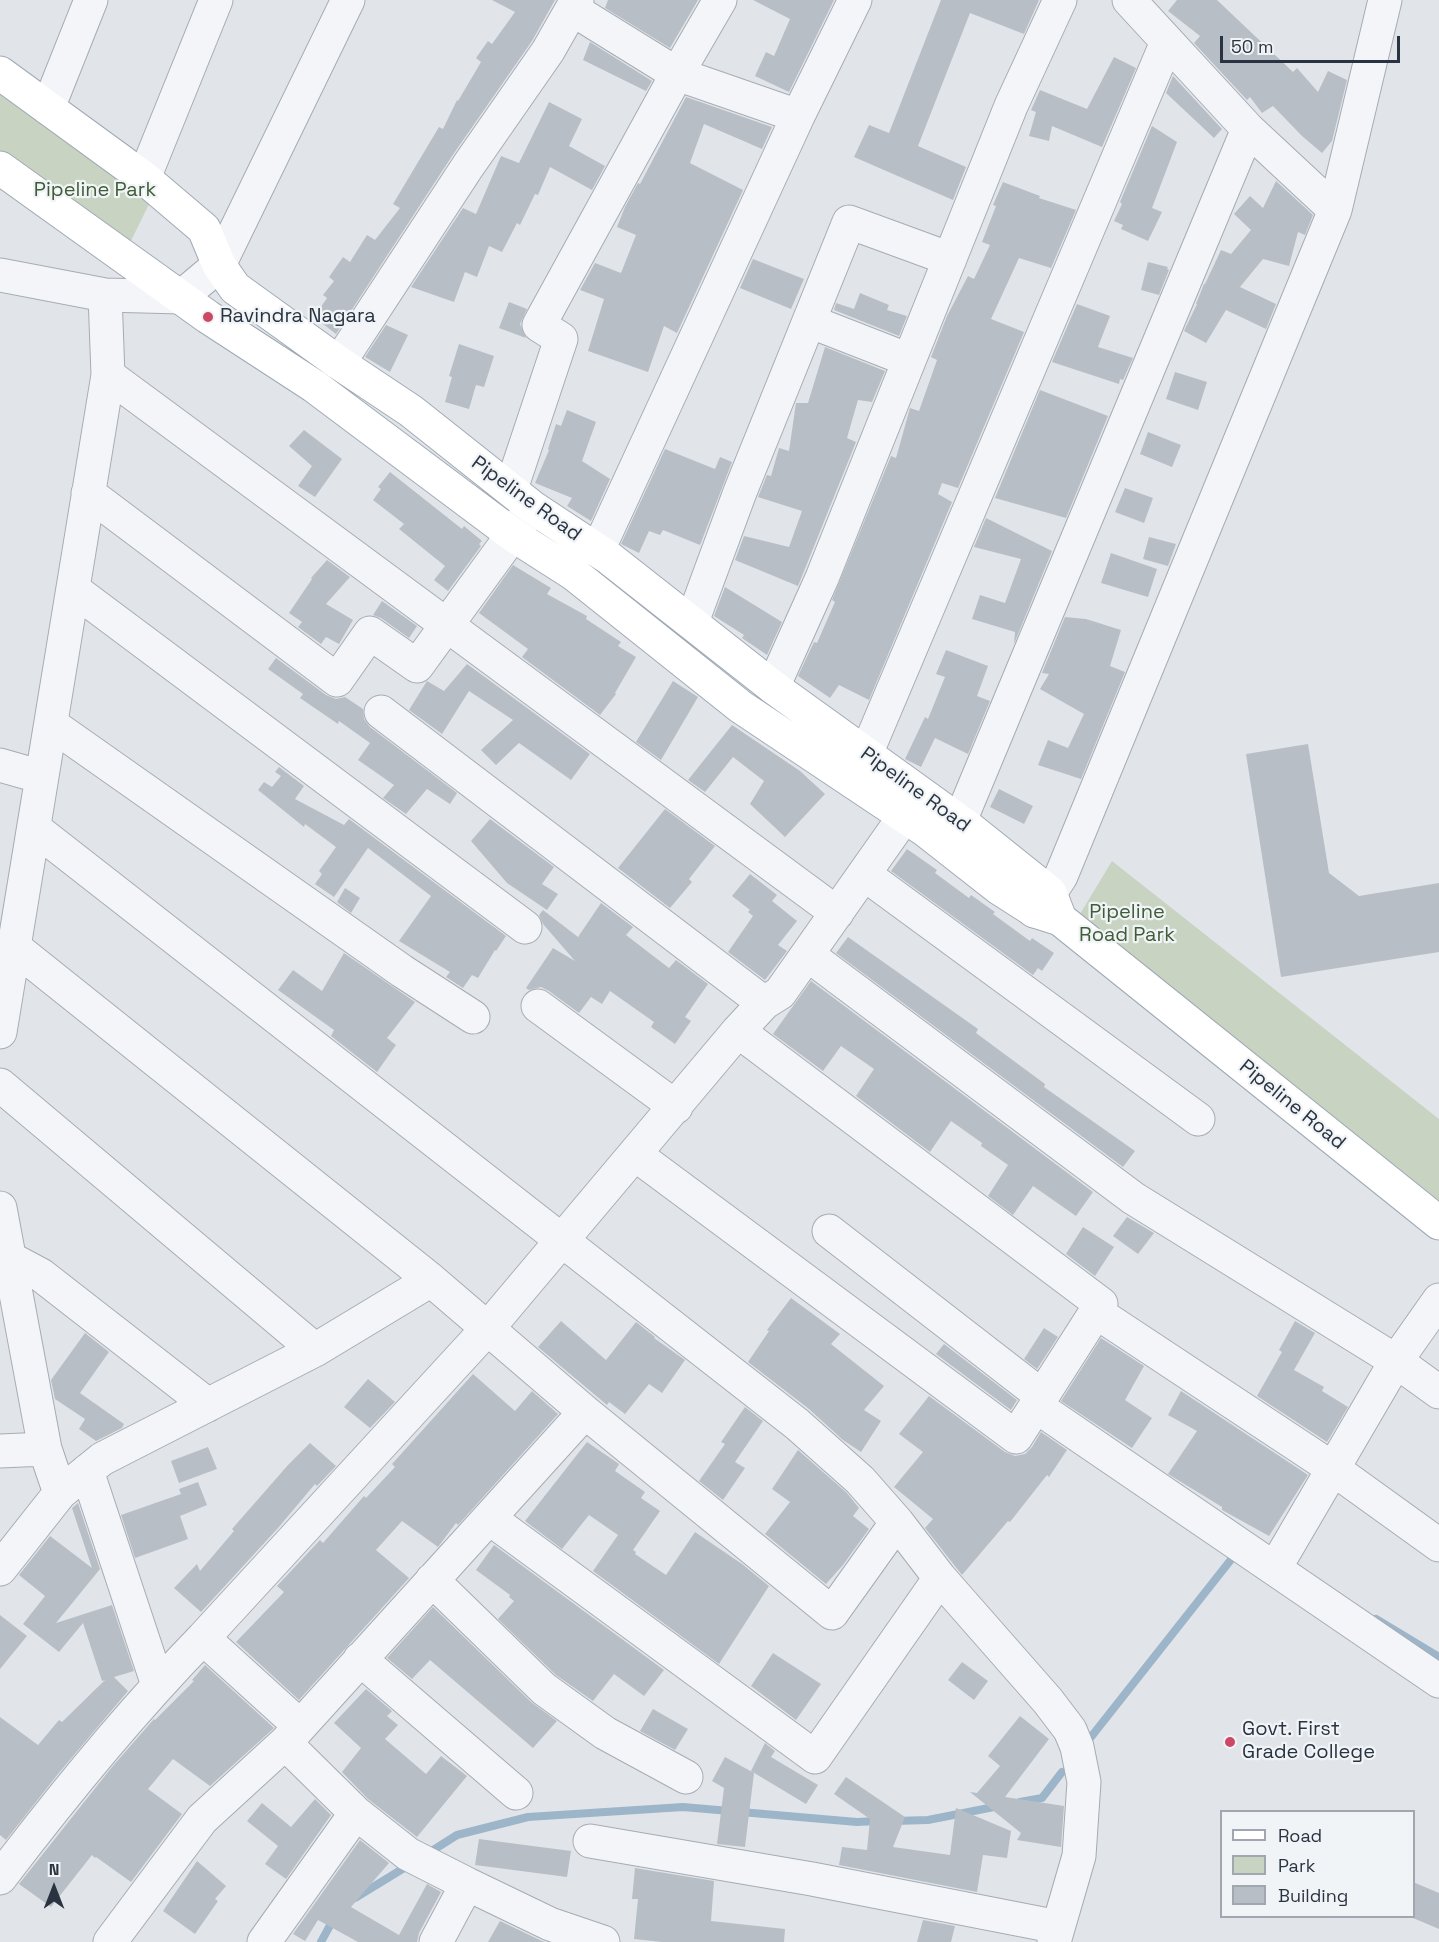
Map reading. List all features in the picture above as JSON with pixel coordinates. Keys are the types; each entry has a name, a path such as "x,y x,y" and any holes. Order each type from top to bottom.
{"main road":[{"name":"Pipeline Road","path":"0,73 144,178 204,229 219,265 235,288 339,363 411,411 522,498 598,550 773,687 960,821 1048,908 1439,1223"},
{"name":"Pipeline Road","path":"0,168 181,297 314,386 513,535 574,574 741,707 925,830 999,888 1048,908"}],"street":[{"path":"48,108 91,0"},
{"path":"144,178 216,0"},
{"path":"0,275 105,295 181,297 219,265 348,0"},
{"path":"88,493 337,680 370,633 417,666 513,535 561,339 539,325 676,74 720,0"},
{"path":"598,550 798,116 855,0"},
{"path":"773,687 822,578 1011,105 1060,0"},
{"path":"1129,0 1248,129 1335,210"},
{"path":"1048,908 1335,210 1385,0"},
{"path":"339,363 468,166 548,51 574,4 676,74 798,116"},
{"path":"866,754 1167,42"},
{"path":"960,821 1248,129"},
{"path":"692,622 740,492 849,222 950,259"},
{"path":"0,1032 9,955 13,872 34,828 108,375 105,295"},
{"path":"809,321 909,360"},
{"path":"108,375 837,913"},
{"path":"73,589 525,927"},
{"path":"381,712 764,1003"},
{"path":"51,724 402,971 473,1017"},
{"path":"0,765 42,777"},
{"path":"0,1878 50,1812 158,1685 488,1328 636,1155 738,1031 764,1003 780,993 904,817"},
{"path":"34,828 563,1240 813,1438 860,1480 897,1522 940,1578 1054,1708 1070,1730 1077,1747 1084,1782 1079,1856 1056,1935 812,1879 590,1841"},
{"path":"864,874 1198,1119"},
{"path":"808,954 1133,1198 1396,1361 1439,1392"},
{"path":"9,955 431,1280 585,1413 832,1613 897,1522"},
{"path":"538,1006 676,1107"},
{"path":"636,1155 1016,1437 1101,1304 738,1031"},
{"path":"0,1085 315,1350"},
{"path":"0,1208 45,1449 60,1493"},
{"path":"829,1231 1039,1401 1253,1553 1439,1681"},
{"path":"9,1258 41,1275 208,1405"},
{"path":"0,1569 60,1493 102,1459 315,1350 431,1280"},
{"path":"1253,1553 1332,1468 1396,1361 1439,1300"},
{"path":"1096,1312 1332,1468 1439,1545"},
{"path":"110,1942 202,1819 292,1735 585,1413"},
{"path":"0,1451 45,1449"},
{"path":"87,1471 158,1685"},
{"path":"489,1518 815,1757 940,1578"},
{"path":"432,1580 544,1689 605,1733 686,1777"},
{"path":"203,1638 292,1735 356,1813 419,1859 467,1884 544,1933 603,1942"},
{"path":"360,1659 516,1793"},
{"path":"264,1942 356,1813"},
{"path":"436,1942 467,1884"}],"green space":[{"name":"Pipeline Park","path":"0,82 154,194 125,253 0,162"},
{"name":"Pipeline Road Park","path":"1112,861 1439,1119 1439,1217 1077,919"}],"building":[{"path":"492,0 555,0 532,41 452,156 336,334 314,317 327,298 323,295 334,281 329,277 343,257 350,262 367,235 375,240 400,208 393,204 439,127 443,129 457,100 481,62 476,58 488,41 492,44 515,12"},
{"path":"608,0 698,0 670,48 605,8"},
{"path":"753,0 834,0 789,92 755,76 766,52 774,56 790,19"},
{"path":"941,0 1039,0 1024,34 970,13 918,146 966,167 953,200 854,157 869,125 889,133"},
{"path":"1177,0 1217,0 1293,72 1297,68 1318,92 1328,71 1347,80 1332,141 1322,153 1273,106 1262,113 1250,97 1247,100 1194,43 1200,36 1168,11"},
{"path":"590,42 652,81 646,91 583,60"},
{"path":"1114,57 1136,68 1102,147 1052,126 1049,141 1029,136 1036,112 1031,110 1040,90 1087,109"},
{"path":"1173,76 1222,129 1214,138 1166,93"},
{"path":"686,97 772,127 762,149 704,124 690,163 743,190 677,333 664,326 648,372 588,351 604,299 580,290 595,263 621,273 636,235 617,227 625,207 638,183 640,184"},
{"path":"549,102 582,119 569,146 605,166 592,190 550,167 538,195 535,194 520,225 517,223 502,252 489,246 477,277 465,272 454,302 411,287 463,208 476,214 501,156 519,163"},
{"path":"1152,126 1177,142 1152,208 1162,212 1148,241 1121,229 1123,225 1114,221"},
{"path":"1276,181 1313,215 1305,235 1298,232 1289,266 1263,259 1240,287 1276,304 1266,329 1226,310 1206,343 1184,331 1221,250 1231,254 1251,230 1234,214 1250,196 1263,208"},
{"path":"1003,182 1040,196 1039,198 1076,210 1051,268 1019,258 991,319 1024,332 958,488 942,483 938,494 952,502 869,700 839,685 830,698 798,676 814,642 817,643 835,602 832,600 891,456 896,458 910,408 919,411 937,360 931,357 947,316 968,276 974,279 990,245 982,242 996,206 993,205"},
{"path":"753,259 804,279 791,309 740,288"},
{"path":"1148,262 1168,267 1169,270 1159,295 1141,290"},
{"path":"860,293 889,305 887,310 907,316 899,336 834,310 836,303 854,309"},
{"path":"509,302 527,309 520,324 526,338 499,328"},
{"path":"1077,304 1110,316 1098,347 1133,358 1119,384 1052,362"},
{"path":"386,325 408,335 390,372 365,357"},
{"path":"459,344 494,356 484,387 476,385 469,409 445,402 452,377 449,376"},
{"path":"825,347 885,371 872,402 858,400 847,438 856,442 798,586 735,560 744,536 789,547 802,511 758,497 767,475 771,476 779,448 789,451 796,403 808,403"},
{"path":"1175,372 1207,382 1198,410 1166,399"},
{"path":"1040,390 1108,416 1066,518 995,498"},
{"path":"567,410 596,422 582,461 610,479 591,521 567,506 572,498 535,483 549,450 556,424 561,426"},
{"path":"304,430 342,459 315,497 298,486 312,466 289,446"},
{"path":"1148,432 1181,445 1172,467 1140,454"},
{"path":"665,449 715,469 720,457 732,462 700,545 663,530 660,535 649,531 639,553 621,544"},
{"path":"390,472 462,529 464,526 482,541 479,544 481,546 448,591 434,580 445,566 399,529 404,524 373,500 381,489 378,487"},
{"path":"1125,488 1153,498 1144,523 1115,512"},
{"path":"986,518 1052,551 1014,644 1015,632 972,619 980,595 1005,603 1021,559 974,547"},
{"path":"1149,537 1176,544 1168,566 1143,559"},
{"path":"1111,553 1157,569 1148,597 1101,583"},
{"path":"327,560 350,577 326,604 353,620 339,644 326,637 321,644 298,627 302,622 289,613 311,578"},
{"path":"513,565 551,588 547,594 587,616 586,619 621,642 618,646 636,657 616,694 600,715 522,657 528,649 479,613"},
{"path":"725,587 782,622 767,655 742,638 744,635 714,616"},
{"path":"382,601 417,626 409,638 373,615"},
{"path":"1065,617 1086,619 1121,630 1110,666 1125,672 1081,779 1038,765 1048,740 1068,748 1084,714 1040,689 1049,674 1042,673"},
{"path":"946,650 988,666 977,696 990,701 968,754 935,738 921,767 905,759 925,717 928,719 945,677 936,674"},
{"path":"276,658 326,695 336,699 345,697 363,709 364,719 370,727 457,793 450,804 427,789 406,814 383,798 394,785 358,760 370,743 300,698 303,694 268,669"},
{"path":"467,664 590,754 571,780 519,743 496,765 481,750 513,720 469,691 442,734 409,710 427,681 444,691"},
{"path":"673,681 698,697 661,760 636,742"},
{"path":"732,725 800,771 825,794 785,837 750,804 764,781 733,757 705,792 688,780"},
{"path":"1308,744 1329,873 1359,896 1439,883 1439,952 1281,977 1246,754"},
{"path":"279,767 304,786 295,799 344,825 349,819 506,936 478,978 472,975 463,988 446,977 450,972 399,941 431,896 368,848 334,897 315,884 322,874 319,871 336,847 305,824 304,827 258,790 264,782 272,787 281,776 275,772"},
{"path":"999,789 1033,806 1024,824 990,807"},
{"path":"665,809 715,846 689,879 692,882 670,908 618,868"},
{"path":"490,819 554,867 542,884 558,894 547,910 507,883 471,841"},
{"path":"907,849 937,870 935,873 969,898 971,895 1030,941 1032,938 1054,953 1042,971 1038,968 1033,975 891,871"},
{"path":"750,874 777,895 772,901 797,921 778,945 787,951 765,980 728,952 753,916 748,912 750,910 732,896"},
{"path":"345,888 360,898 351,913 337,902"},
{"path":"601,903 633,927 626,935 669,968 676,960 708,984 685,1017 691,1021 675,1044 651,1027 654,1022 610,991 602,1004 591,997 579,1013 541,987 529,990 526,988 553,948 575,961 543,924 539,915 543,910 578,937"},
{"path":"848,937 978,1029 976,1033 1045,1084 1044,1087 1135,1151 1123,1167 836,953"},
{"path":"344,953 415,1002 387,1038 396,1045 377,1072 331,1036 334,1030 278,990 293,970 322,991"},
{"path":"811,981 1093,1192 1076,1216 1033,1186 1013,1215 988,1196 1008,1165 981,1146 982,1143 951,1121 930,1152 856,1096 874,1069 841,1046 823,1071 773,1034"},
{"path":"1127,1217 1154,1233 1138,1254 1113,1236"},
{"path":"1083,1227 1114,1247 1095,1276 1066,1254"},
{"path":"791,1298 840,1334 831,1344 884,1386 864,1410 881,1421 861,1452 843,1440 809,1409 748,1362 769,1331 767,1330"},
{"path":"561,1321 606,1360 636,1322 685,1360 662,1393 649,1384 625,1414 609,1402 607,1405 538,1347"},
{"path":"1295,1321 1315,1333 1294,1370 1324,1387 1322,1391 1348,1407 1327,1442 1257,1396 1282,1352 1279,1350"},
{"path":"1044,1328 1058,1337 1037,1369 1024,1359"},
{"path":"85,1333 109,1352 80,1393 124,1424 122,1428 96,1441 79,1429 85,1419 55,1399 51,1380"},
{"path":"1101,1338 1144,1366 1125,1400 1152,1418 1132,1448 1061,1401"},
{"path":"944,1344 1017,1400 1011,1410 936,1354"},
{"path":"473,1374 515,1411 532,1391 558,1414 458,1525 456,1523 438,1547 402,1521 376,1550 409,1578 299,1700 236,1642 284,1592 277,1586 320,1540 323,1543 364,1496 366,1498 395,1467 392,1464"},
{"path":"368,1379 395,1402 370,1428 344,1407"},
{"path":"1181,1391 1308,1475 1269,1536 1222,1510 1222,1507 1168,1474 1197,1431 1168,1415"},
{"path":"929,1396 1005,1452 1015,1456 1025,1454 1041,1432 1067,1450 1049,1477 1047,1475 1010,1522 1008,1521 962,1575 925,1528 933,1519 894,1487 923,1452 899,1434"},
{"path":"745,1407 763,1421 735,1462 745,1468 723,1500 699,1481 725,1444 721,1442"},
{"path":"587,1442 619,1464 615,1471 645,1492 641,1498 660,1511 633,1550 635,1554 666,1575 695,1532 742,1564 769,1586 719,1664 593,1571 618,1535 589,1515 562,1549 525,1521"},
{"path":"310,1443 336,1466 317,1486 315,1484 201,1612 174,1588 197,1564 200,1571 234,1531 232,1529"},
{"path":"208,1447 217,1469 179,1483 171,1461"},
{"path":"798,1450 847,1493 859,1508 853,1516 869,1529 826,1584 765,1534 790,1502 772,1489"},
{"path":"198,1482 207,1505 180,1516 188,1539 135,1558 121,1515 181,1494 179,1489"},
{"path":"78,1503 100,1569 56,1623 112,1605 134,1671 114,1677 128,1691 6,1840 0,1835 0,1717 38,1745 59,1720 62,1722 105,1680 102,1681 83,1623 59,1652 23,1624 45,1596 19,1575 50,1536 92,1568 72,1508"},
{"path":"494,1545 664,1670 644,1696 614,1674 593,1701 556,1675 498,1619 514,1601 509,1597 510,1595 476,1570"},
{"path":"433,1607 531,1702 557,1721 533,1748 430,1660 412,1679 387,1658"},
{"path":"0,1615 27,1636 0,1669"},
{"path":"773,1653 821,1684 796,1720 751,1686"},
{"path":"962,1662 988,1681 974,1700 948,1680"},
{"path":"205,1665 274,1728 210,1786 173,1759 148,1789 182,1814 131,1882 92,1855 51,1907 19,1884 112,1767 154,1719 194,1681 192,1680"},
{"path":"366,1689 392,1711 387,1716 398,1725 385,1739 426,1774 441,1756 467,1776 417,1837 368,1799 342,1772 361,1748 334,1723"},
{"path":"653,1709 688,1729 675,1750 640,1731"},
{"path":"1020,1716 1049,1739 1005,1797 1064,1806 1061,1847 1017,1840 1021,1833 970,1792 977,1793 1000,1766 988,1756"},
{"path":"765,1743 775,1751 771,1757 818,1785 806,1804 751,1771"},
{"path":"725,1757 754,1773 745,1847 717,1844 724,1788 712,1781"},
{"path":"846,1777 905,1817 893,1847 950,1855 956,1808 1011,1831 1007,1858 983,1855 977,1892 839,1865 842,1847 867,1850 870,1819 834,1794"},
{"path":"315,1799 331,1815 286,1879 265,1864 278,1846 247,1821 262,1803 291,1827"},
{"path":"479,1839 571,1851 567,1877 475,1865"},
{"path":"360,1840 389,1863 351,1907 399,1935 427,1884 441,1892 419,1933 417,1942 358,1942 318,1920 305,1941 293,1934"},
{"path":"197,1861 226,1886 215,1899 218,1901 195,1934 163,1911"},
{"path":"635,1868 714,1881 711,1921 785,1929 784,1942 662,1942 634,1939 638,1899 632,1899"},
{"path":"1415,1883 1439,1893 1439,1929 1413,1918 1415,1918"},
{"path":"923,1920 955,1926 951,1942 917,1942"},
{"path":"500,1921 542,1941 545,1942 488,1942"}],"waterway":[{"path":"1091,1737 1237,1552"},
{"path":"1376,1619 1439,1657"},
{"path":"1020,1802 1042,1798 1062,1772"},
{"path":"895,1821 928,1820 999,1806"},
{"path":"427,1854 457,1835 528,1817 683,1807 857,1822 877,1821"},
{"path":"355,1898 409,1865"},
{"path":"321,1942 334,1918"}],"place":[{"name":"Ravindra Nagara","path":"208,317"},
{"name":"Govt. First Grade College","path":"1230,1742"}]}
